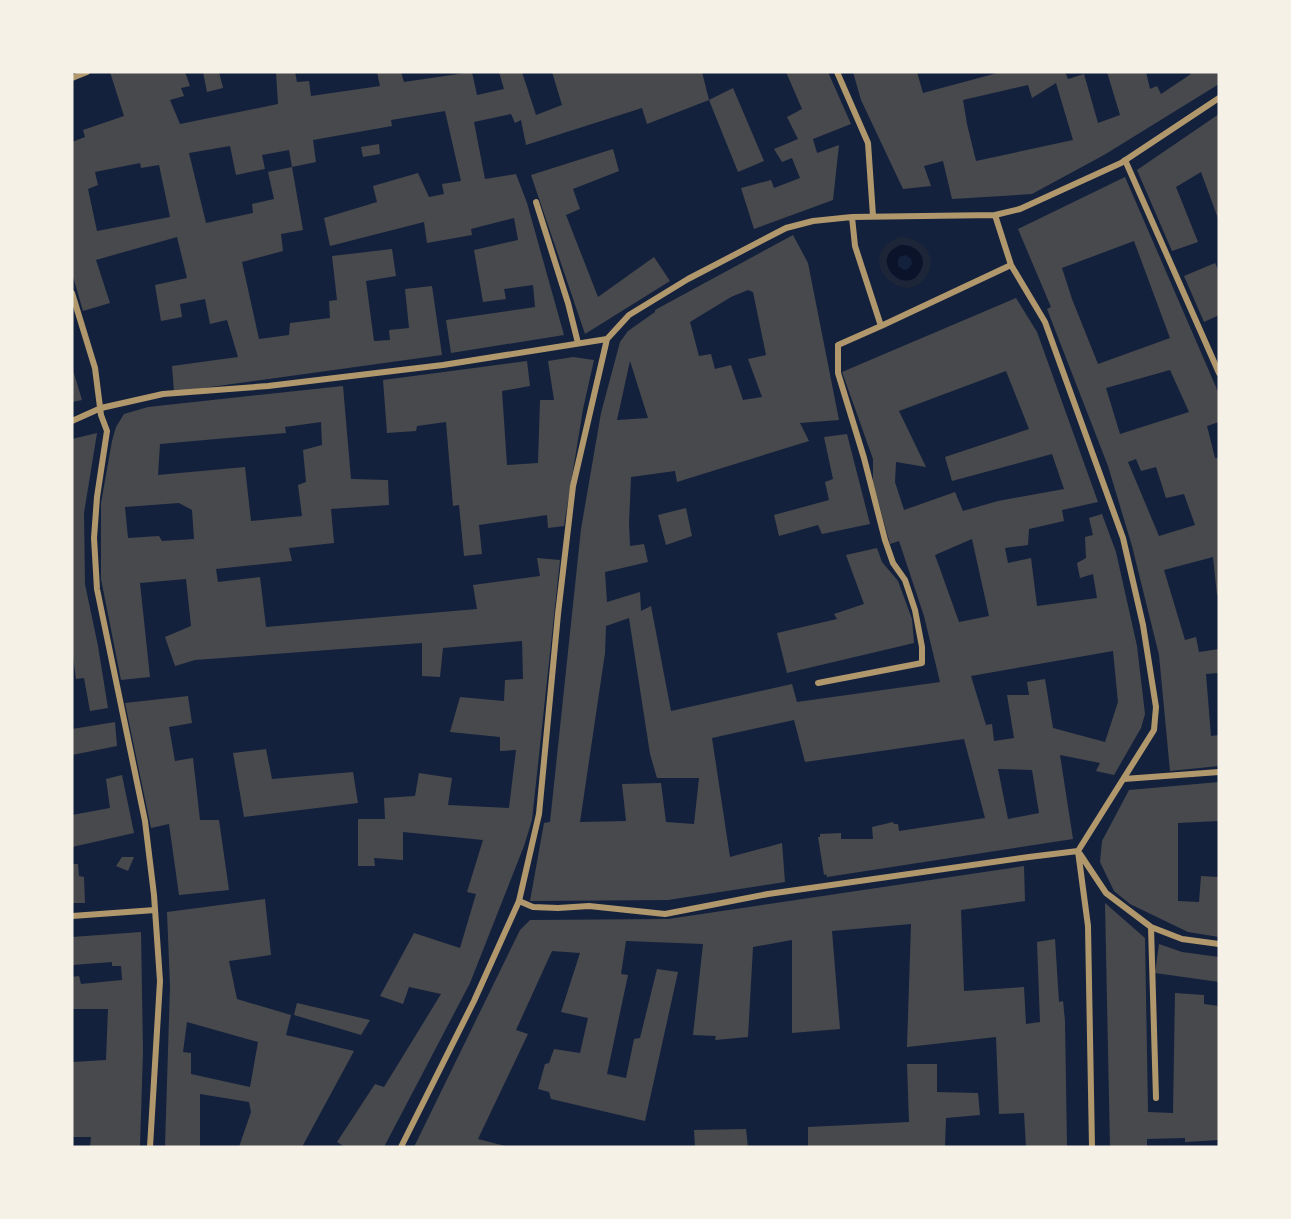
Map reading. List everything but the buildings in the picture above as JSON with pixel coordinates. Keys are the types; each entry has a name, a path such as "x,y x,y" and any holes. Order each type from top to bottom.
{"street":[{"path":"72,78 87,72"},
{"path":"837,72 868,143 873,216"},
{"path":"401,1147 474,1001 519,901 539,814 573,486 607,339 629,315 668,291 786,228 813,221 852,217 995,215 1020,209 1125,159 1219,98"},
{"path":"1125,159 1219,373"},
{"path":"536,202 568,303 578,343"},
{"path":"995,215 1011,265 1045,322 1123,538 1143,625 1156,707 1154,730 1078,851 1088,926 1092,1147"},
{"path":"852,217 855,246 881,326"},
{"path":"818,683 922,663 922,646 915,610 905,580 893,562 885,540 864,458 838,373 838,345 1011,265"},
{"path":"72,293 95,368 101,415 107,432 97,497 94,538 97,589 145,821 155,910 160,981 150,1147"},
{"path":"72,421 101,408 163,393 268,387 431,367 607,339"},
{"path":"1124,779 1219,772"},
{"path":"519,901 533,907 589,906 664,914 768,894 1078,851"},
{"path":"1078,851 1106,893 1151,927 1182,939 1219,944"},
{"path":"72,916 155,910"},
{"path":"1151,927 1156,1098"}],"shaded area":[{"path":"900,237 914,240 925,248 931,259 930,266 928,273 919,284 907,288 896,285 887,278 880,268 879,257 885,246","holes":["901,245 912,246 918,275 907,280 899,279 889,271 892,250"]},
{"path":"901,245 906,245 911,246 921,255 923,265 915,278 907,281 892,274 887,259 891,251","holes":["906,255 911,259 912,264 904,270 898,266 898,259"]}]}
